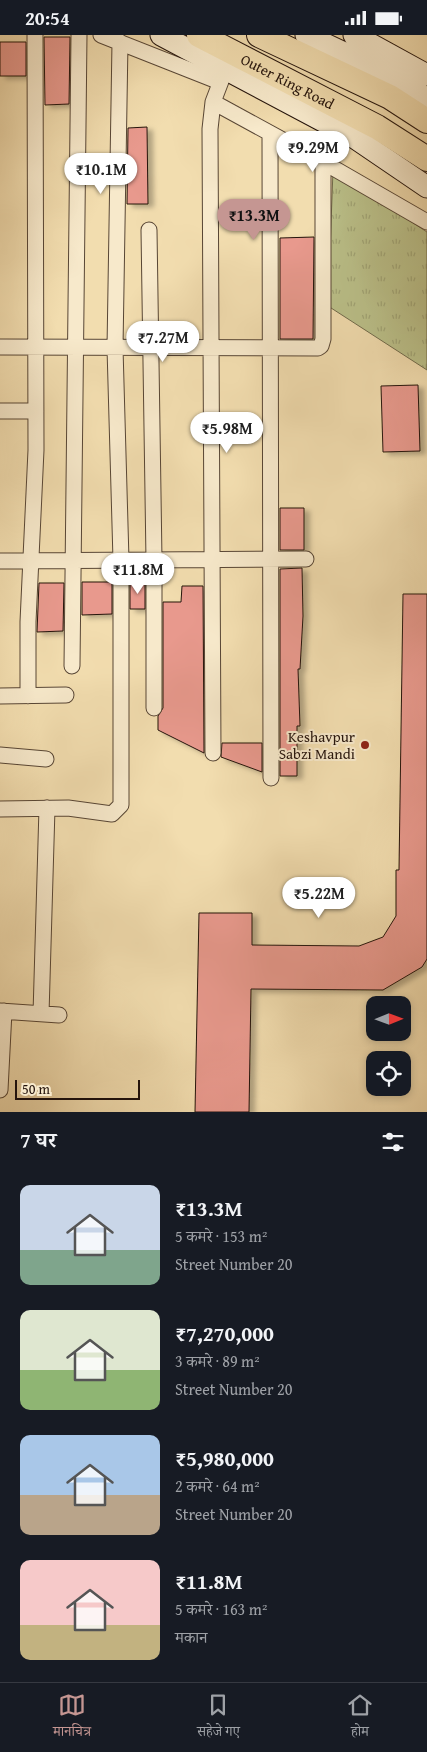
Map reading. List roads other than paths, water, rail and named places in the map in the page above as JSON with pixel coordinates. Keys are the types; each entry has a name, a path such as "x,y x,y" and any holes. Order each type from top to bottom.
{"main road":[{"name":"Outer Ring Road","path":"199,35 377,127 427,159"},
{"name":"Outer Ring Road","path":"259,35 390,97 427,121"}],"street":[{"path":"28,696 30,561 36,411 34,35"},
{"path":"72,665 79,35"},
{"path":"102,35 223,75 213,102 210,129 213,753"},
{"name":"Outer Ring Road","path":"161,35 223,75 355,138 427,187"},
{"path":"306,35 397,78 427,99"},
{"path":"354,35 427,75"},
{"path":"0,809 68,808 112,814 121,805 120,561 115,348 120,42"},
{"path":"213,102 427,222"},
{"path":"270,134 271,778"},
{"path":"0,347 318,348 321,346 323,162"},
{"path":"150,230 154,708"},
{"path":"0,411 36,411"},
{"path":"0,561 306,559"},
{"path":"0,696 66,695"},
{"path":"0,755 46,759"},
{"path":"41,1014 47,808"},
{"path":"0,1090 2,1011 59,1015"}],"place":[{"name":"Keshavpur Sabzi Mandi","path":"365,745"}]}
